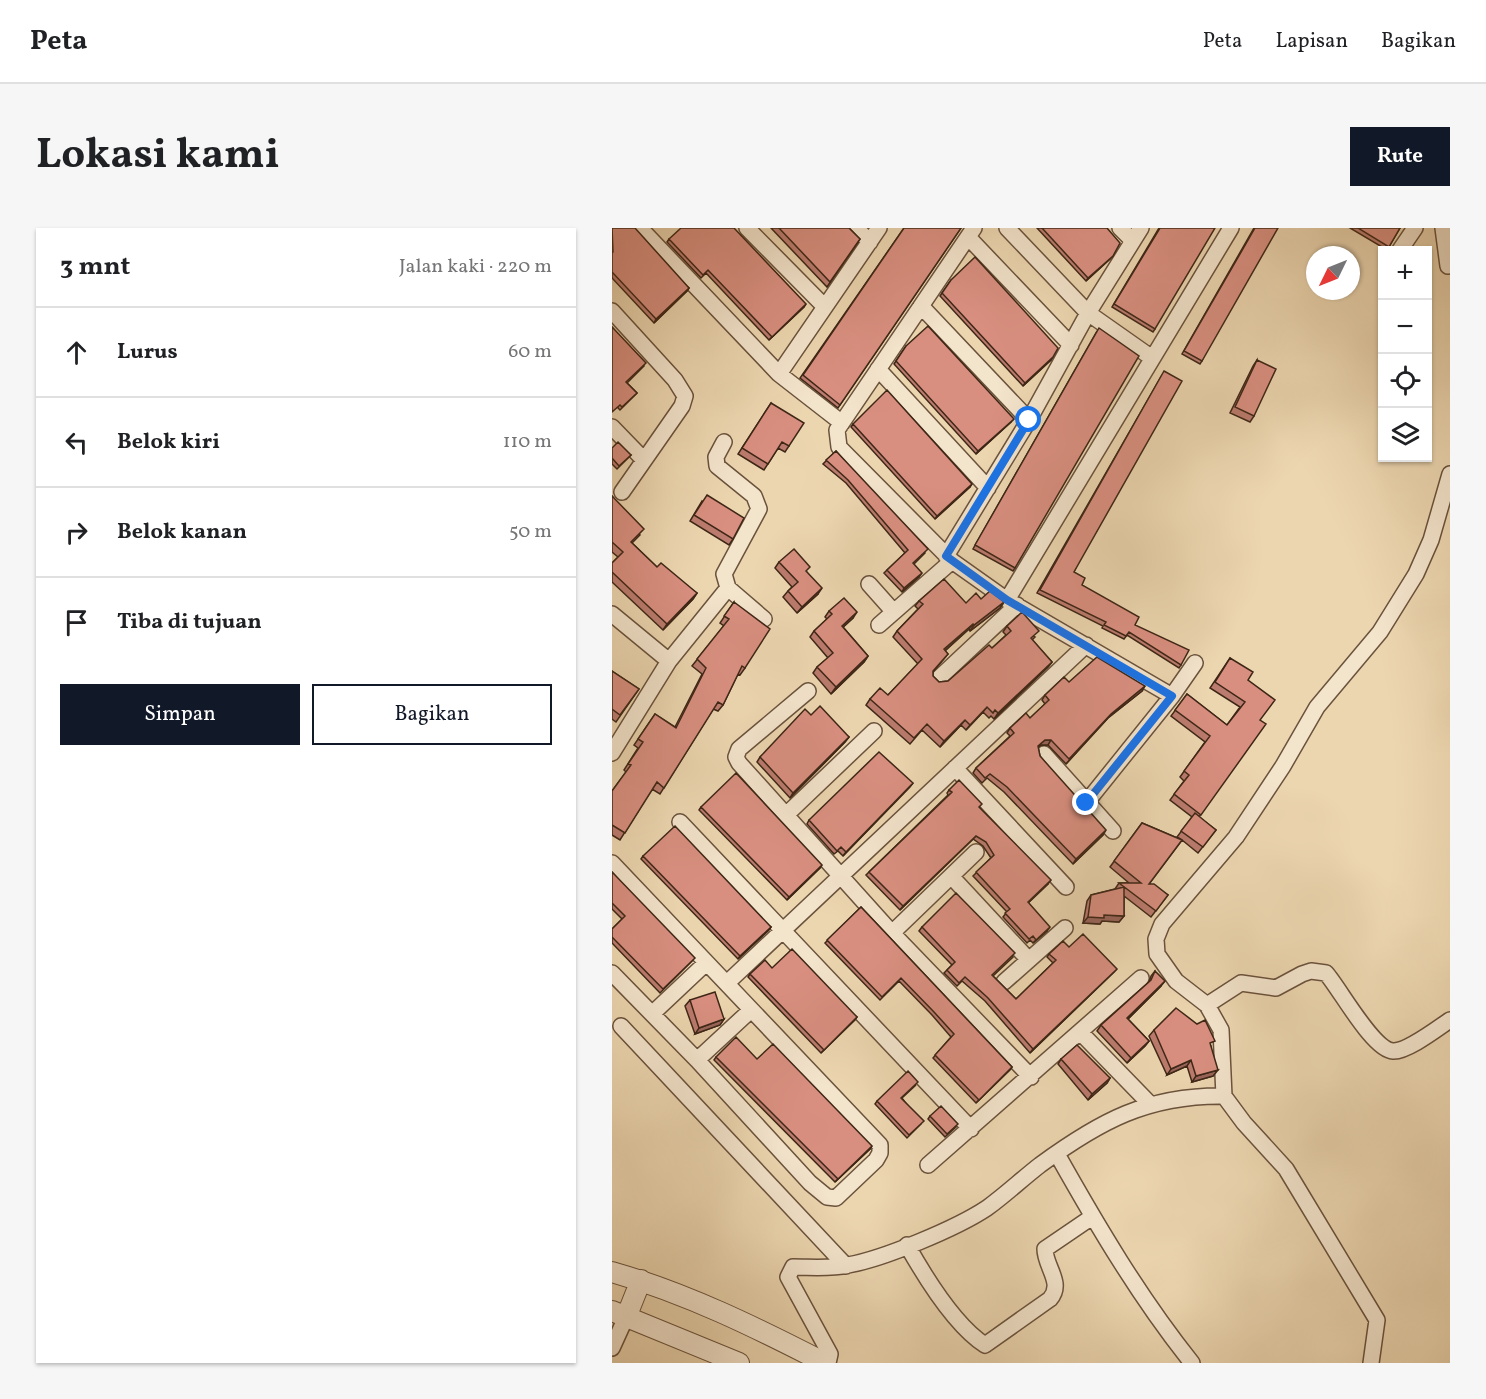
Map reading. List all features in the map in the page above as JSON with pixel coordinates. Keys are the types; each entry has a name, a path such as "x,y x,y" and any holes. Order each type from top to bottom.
{"street":[{"path":"640,228 779,374 842,423"},
{"path":"747,228 825,308"},
{"path":"856,228 870,242"},
{"path":"779,374 879,228"},
{"path":"1007,228 1088,313 1152,358"},
{"path":"879,625 949,559 1088,313 1137,235 1120,228"},
{"path":"938,679 1012,603 1152,358 1231,228"},
{"path":"1403,246 1415,228"},
{"path":"1443,228 1448,266"},
{"path":"1071,345 971,232 837,430 839,447 949,559 1012,603 1172,696"},
{"path":"921,306 1029,420"},
{"path":"612,311 675,380 685,396 685,401 622,492"},
{"path":"878,369 988,488"},
{"path":"612,427 644,460"},
{"path":"724,442 716,458 717,466 754,496 759,509 724,574 728,588 764,619"},
{"path":"1371,1363 1377,1320 1286,1168 1244,1123 1224,1095 1221,1030 1207,1005 1176,981 1157,954 1156,939 1162,924 1236,837 1284,766 1317,707 1380,632 1416,574 1431,540 1450,474"},
{"path":"870,584 893,611"},
{"path":"612,753 669,661 728,588"},
{"path":"612,614 669,661"},
{"path":"727,983 1086,645"},
{"path":"1086,803 1172,696 1195,663"},
{"path":"808,691 736,753 739,763 842,874 892,933 1031,1077"},
{"path":"787,814 874,731"},
{"path":"1044,754 1113,831"},
{"path":"955,768 1066,887"},
{"path":"680,822 971,1129"},
{"path":"892,933 976,852"},
{"path":"612,863 647,897 705,964 727,983 879,1145 880,1154 876,1160 836,1198 827,1197 810,1183 653,1013 612,973"},
{"path":"951,876 1029,960"},
{"path":"1004,982 1065,928"},
{"path":"653,1013 705,964"},
{"path":"1207,1005 1241,983 1276,988 1311,971 1326,973 1337,985 1367,1030 1387,1049 1393,1051 1405,1048 1448,1024"},
{"path":"928,1165 1031,1077 1141,978"},
{"path":"697,1060 751,1010"},
{"path":"621,1026 846,1266"},
{"path":"1081,1033 1150,1104"},
{"path":"612,1272 641,1280 724,1314 826,1363 831,1354 788,1277 793,1267 846,1266 878,1257 987,1208 1057,1154 1100,1124 1119,1114 1150,1104 1224,1095"},
{"path":"1057,1154 1092,1217 1163,1327 1192,1363"},
{"path":"907,1245 922,1271 953,1314 985,1345 1050,1299 1056,1292 1045,1249 1092,1217"},
{"path":"612,1348 620,1313 641,1280"},
{"path":"620,1313 739,1363"}],"building":[{"path":"612,228 635,228 689,288 656,319 612,272"},
{"path":"681,228 734,228 806,304 772,337 708,270 703,275 669,239"},
{"path":"779,228 849,228 860,239 830,282"},
{"path":"904,228 961,228 840,405 803,375"},
{"path":"1042,228 1107,228 1120,243 1113,256 1088,278"},
{"path":"1160,228 1215,228 1155,329 1114,304"},
{"path":"1255,228 1278,228 1202,361 1184,351"},
{"path":"1358,228 1400,228 1390,246"},
{"path":"975,257 1058,348 1053,357 1025,383 942,293 951,280"},
{"path":"928,326 1014,419 978,451 896,361 906,346"},
{"path":"612,327 646,363 626,382 637,393 622,407 620,405 612,412"},
{"path":"1099,328 1139,356 1015,568 975,545"},
{"path":"1257,360 1276,369 1254,416 1235,407"},
{"path":"1164,371 1182,381 1074,572 1085,578 1082,585 1139,617 1135,625 1189,650 1181,665 1129,632 1126,636 1104,625 1106,622 1040,590"},
{"path":"887,390 972,484 937,516 853,424"},
{"path":"771,403 804,423 789,446 782,442 768,464 742,448"},
{"path":"618,442 631,455 619,466 612,458 612,448"},
{"path":"836,451 928,549 913,563 922,573 904,588 887,570 908,550 848,480 826,460"},
{"path":"707,495 744,518 733,539 694,515"},
{"path":"612,496 644,529 631,542 657,567 661,563 697,593 667,624 612,572 612,563 623,552 612,542"},
{"path":"794,549 810,567 806,571 822,588 802,607 788,591 798,582 779,562"},
{"path":"944,579 966,603 976,593 981,599 990,591 1004,602 944,649 948,654 933,671 933,676 939,682 948,681 989,645 992,648 1011,631 1007,626 1022,612 1039,631 1031,638 1052,662 998,713 995,710 993,713 987,707 970,725 965,720 944,741 927,724 914,738 870,699 880,688 888,695 922,659 897,631 923,604 919,601"},
{"path":"844,598 857,612 842,626 868,656 836,687 817,667 833,653 814,631 832,614 829,611"},
{"path":"734,602 770,629 745,668 742,666 723,705 718,702 664,788 657,782 625,833 612,825 612,791 631,765 628,764 643,742 638,739 655,714 676,728 706,668 697,659 729,619 724,616"},
{"path":"1097,657 1145,686 1111,714 1069,759 1051,740 1045,740 1038,746 1040,756 1106,830 1076,859 1007,787 990,774 985,778 976,768 1014,733 1010,728 1026,713 1030,718 1049,700 1045,695 1064,677 1069,682"},
{"path":"1230,658 1253,672 1248,680 1275,700 1260,720 1266,724 1201,815 1174,794 1189,775 1184,771 1210,736 1175,710 1187,694 1227,725 1245,702 1215,682"},
{"path":"612,671 639,689 620,715 612,709"},
{"path":"820,706 849,737 793,793 760,757 805,709 811,715"},
{"path":"879,752 913,783 846,852 841,847 837,851 809,820"},
{"path":"736,773 822,865 789,897 701,807"},
{"path":"959,780 982,804 979,807 1051,880 1028,902 1050,927 1036,940 1033,936 1029,939 1005,913 1010,909 976,872 994,855 986,842 976,836 903,906 869,872 952,792 949,790"},
{"path":"1195,813 1216,830 1203,847 1181,831"},
{"path":"1142,823 1182,840 1149,884 1154,884 1168,895 1156,911 1119,883 1141,883 1114,861"},
{"path":"675,826 771,927 740,956 643,856"},
{"path":"612,872 695,958 663,989 612,937 612,929 625,916 612,903"},
{"path":"1124,887 1124,916 1088,917 1091,895"},
{"path":"956,893 1015,953 992,975 1016,999 1056,960 1049,954 1063,941 1069,947 1083,934 1117,969 1033,1049 988,998 965,977 959,983 947,970 955,962 922,927"},
{"path":"861,907 1012,1067 979,1100 935,1055 954,1034 934,1012 901,978 882,997 827,940"},
{"path":"792,949 857,1017 824,1050 750,974 765,960 772,968"},
{"path":"1155,971 1165,981 1127,1018 1149,1041 1131,1058 1101,1025 1151,980"},
{"path":"715,992 724,1019 699,1028 690,1000"},
{"path":"1176,1008 1197,1024 1205,1020 1215,1041 1210,1043 1218,1070 1196,1076 1191,1060 1171,1069 1154,1030"},
{"path":"736,1037 757,1059 773,1044 872,1146 838,1179 716,1057"},
{"path":"1077,1045 1110,1078 1092,1094 1061,1059"},
{"path":"908,1071 918,1082 901,1098 924,1121 909,1135 877,1101"},
{"path":"941,1106 958,1124 947,1134 930,1116"}],"route":[{"path":"1029,420 946,556 1007,600 1172,696 1086,803"}]}
